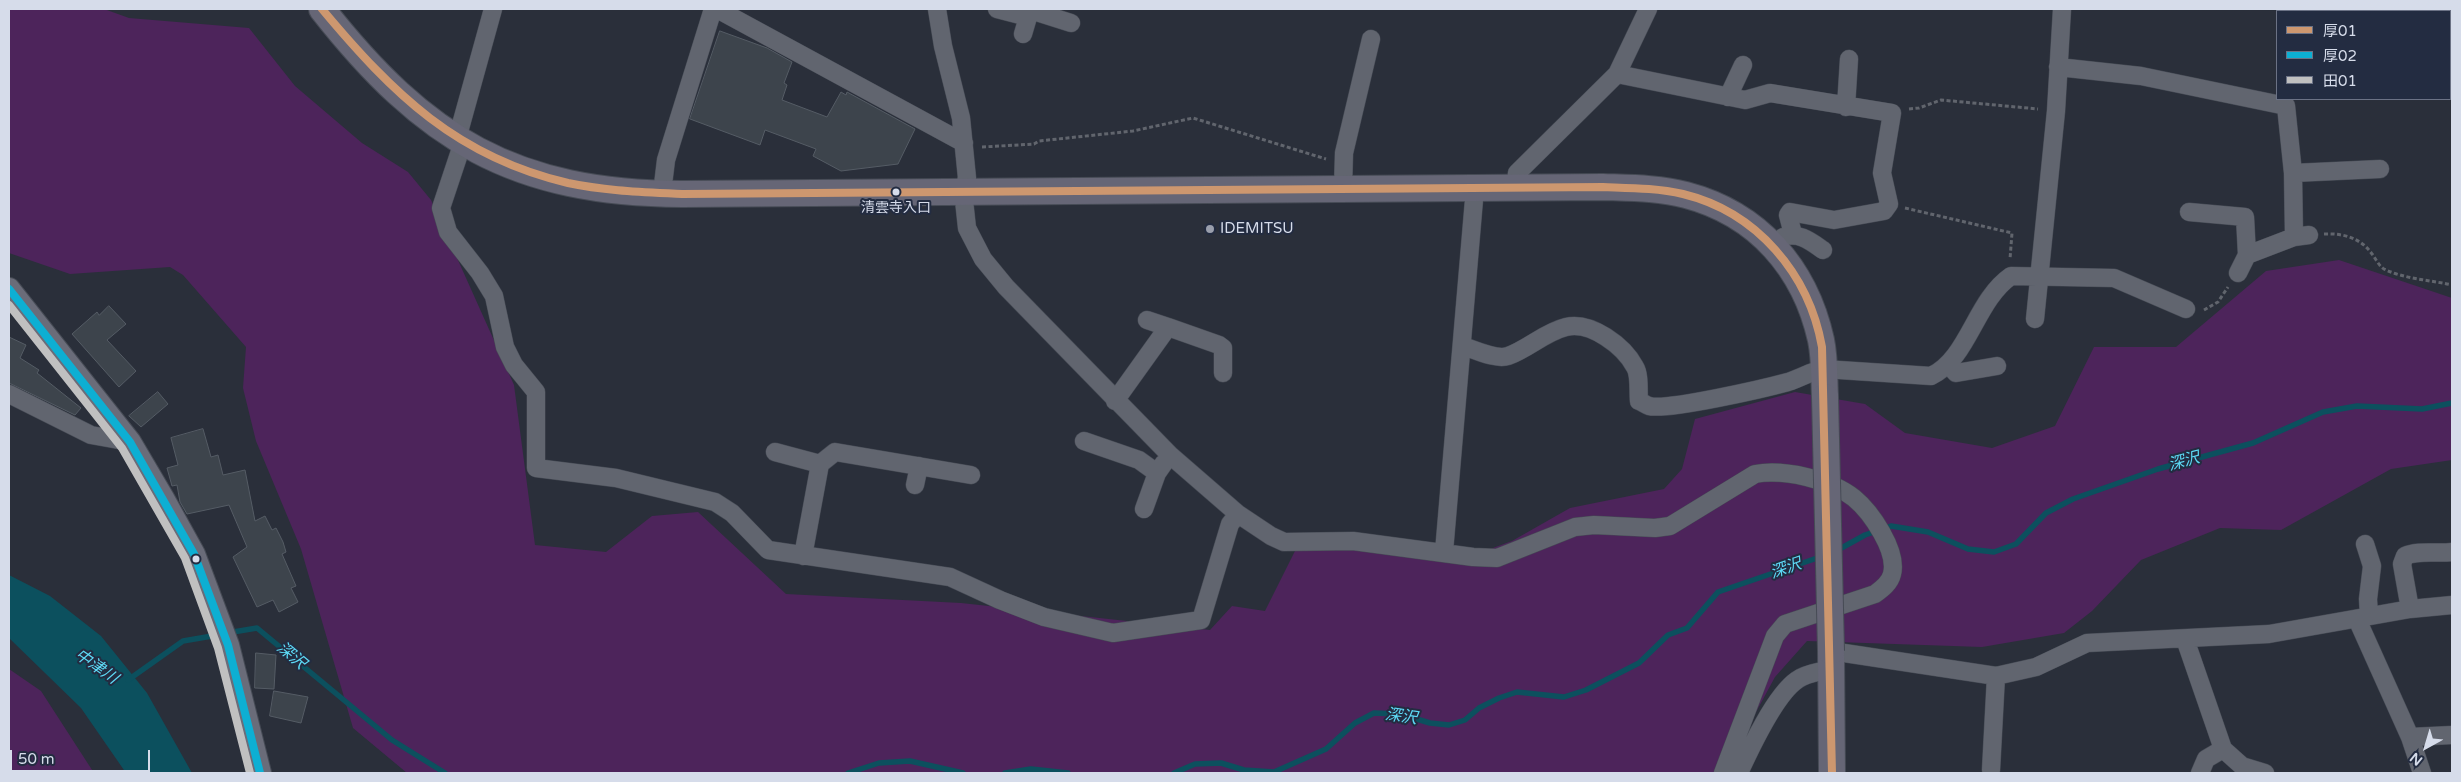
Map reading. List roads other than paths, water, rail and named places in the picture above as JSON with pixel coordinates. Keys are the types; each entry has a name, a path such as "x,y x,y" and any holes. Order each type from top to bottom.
{"highway":[{"path":"322,9 356,52 400,97 441,129 489,157 535,176 580,187 662,194 963,191 1344,178 1475,188 1644,188 1686,195 1737,216 1760,232 1782,239 1780,252 1813,310 1821,342 1825,397 1832,773"}],"main road":[{"path":"9,289 130,442 194,554 228,646 260,773"}],"street":[{"path":"493,9 442,208 448,232 480,273 494,296 505,347 514,365 536,392 536,468 616,478 715,502 732,513 768,550 950,577 1000,600 1044,617 1114,633 1201,620 1230,524 1238,514"},
{"path":"662,194 666,160 713,9"},
{"path":"717,9 965,146"},
{"path":"937,9 943,46 961,118 965,146 967,178 963,191 967,228 983,259 1006,287 1115,401 1170,455 1238,514 1271,536 1284,542 1353,541 1444,552 1473,558 1497,558 1576,527 1594,525 1655,528 1670,526 1755,474 1771,471 1800,476 1833,487 1853,498 1870,515 1890,550 1893,561 1892,575 1884,587 1874,594 1785,624 1775,636 1723,773"},
{"path":"997,9 1029,12 1071,23"},
{"path":"1515,187 1517,173 1617,74 1648,9"},
{"path":"2036,319 2056,111 2062,9"},
{"path":"1023,34 1029,12"},
{"path":"1344,178 1344,153 1371,39"},
{"path":"1846,107 1849,59"},
{"path":"1728,97 1742,65"},
{"path":"2058,67 2141,76 2286,106 2301,236 2247,254"},
{"path":"1617,74 1745,100 1770,93 1846,107 1892,113 1882,173 1890,204 1884,211 1834,220 1790,212 1788,215 1782,239 1806,238 1823,250"},
{"path":"2293,173 2380,170"},
{"path":"1444,552 1475,188"},
{"path":"2189,212 2245,217 2247,254 2238,273"},
{"path":"1463,346 1501,356 1508,356 1556,331 1578,325 1595,332 1623,351 1636,368 1639,401 1650,407 1750,391 1791,381 1810,371 1824,369 1919,377 1932,376 1942,371 1948,364 1984,304 1999,284 2010,276 2114,278 2186,309"},
{"path":"1147,320 1219,345 1223,348 1223,373"},
{"path":"1115,401 1168,327"},
{"path":"1948,364 1956,373 1997,366"},
{"path":"9,394 91,435 130,442"},
{"path":"1084,441 1139,460 1157,473"},
{"path":"775,452 820,464"},
{"path":"803,556 820,464 835,452 971,475"},
{"path":"1144,509 1157,473 1170,455"},
{"path":"915,485 919,466"},
{"path":"2365,544 2372,566 2368,599 2363,618 2410,737 2422,773"},
{"path":"2410,609 2402,564 2405,556 2415,551 2430,554 2446,548"},
{"path":"1739,773 1772,711 1787,690 1797,680 1831,660 1996,676 2036,667 2087,643 2269,634 2410,609 2452,605"},
{"path":"2185,639 2223,749 2242,766 2265,773"},
{"path":"1991,770 1994,747 1996,676"},
{"path":"2410,737 2452,735"},
{"path":"2200,773 2206,759 2223,749"}],"water":[{"name":"中津川","path":"9,575 50,596 101,636 147,693 192,773 126,773 81,708 9,638"}],"waterway":[{"name":"深沢","path":"1836,551 1865,535 1891,526 1928,532 1968,549 1994,552 2016,544 2046,513 2073,499 2158,469 2253,443 2323,412 2357,406 2422,409 2452,403"},
{"name":"深沢","path":"1174,773 1195,764 1221,763 1244,770 1274,772 1326,749 1355,723 1374,713 1400,714 1430,723 1449,725 1465,720 1479,708 1517,692 1564,697 1586,690 1639,663 1668,635 1687,628 1718,592 1823,556"},
{"name":"深沢","path":"227,633 257,628 392,740 445,773"},
{"name":"深沢","path":"128,680 183,641 218,635"},
{"name":"深沢","path":"848,773 879,763 910,761 963,773"},
{"name":"深沢","path":"1005,773 1031,769 1068,773"}],"place":[{"name":"清雲寺入口","path":"896,192"},
{"name":"IDEMITSU","path":"1210,229"}]}
